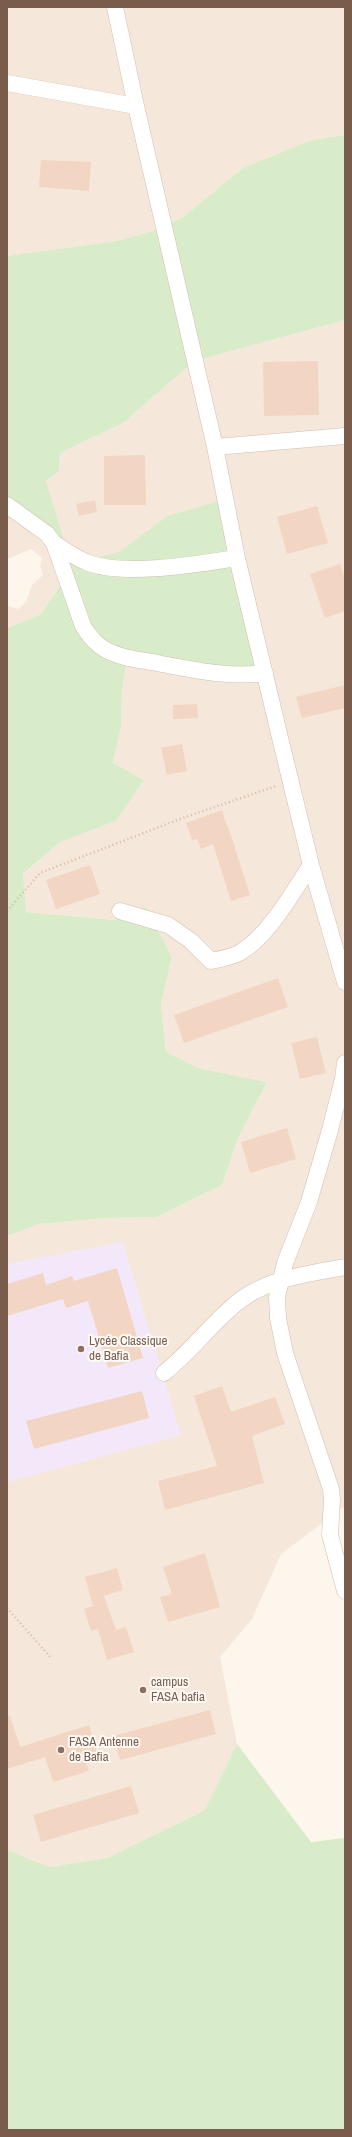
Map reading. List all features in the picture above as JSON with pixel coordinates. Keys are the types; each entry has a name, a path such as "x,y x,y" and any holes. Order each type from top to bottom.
{"street":[{"path":"115,7 136,106 215,447 238,558 265,673 311,865 345,982"},
{"path":"7,83 136,106"},
{"path":"215,447 345,436"},
{"path":"7,505 42,530 54,544 87,562 98,565 124,568 158,568 238,558"},
{"path":"54,544 83,626 90,638 105,650 126,658 196,670 237,674 265,673"},
{"path":"120,911 168,924 191,941 211,962 240,953 256,940 280,912 311,865"},
{"path":"345,1063 343,1079 316,1179 285,1263 277,1298 278,1318 285,1352 331,1490 332,1500 330,1535 345,1591"},
{"path":"164,1373 193,1348 233,1306 252,1293 281,1280 345,1267"}],"path":[{"path":"7,911 40,873 180,819 291,781"},
{"path":"7,1608 52,1659"}],"shaded area":[{"path":"7,7 345,7 345,135 312,140 243,168 183,217 150,232 116,241 7,256"},
{"path":"345,320 345,1506 281,1554 252,1619 220,1657 237,1744 205,1810 107,1858 49,1867 7,1850 7,1236 39,1224 106,1218 157,1217 222,1185 238,1138 267,1082 198,1068 166,1052 161,1005 172,957 146,908 115,920 25,912 23,875 60,842 116,821 144,780 113,763 121,726 122,692 127,659 167,516 119,552 98,557 68,553 46,481 59,471 60,453 123,423 194,361"},
{"path":"7,509 49,539 62,583 41,614 7,628 7,606 19,609 27,600 32,585 43,575 40,566 42,558 31,549 7,559"},
{"name":"Lycée Classique de Bafia","path":"123,1242 181,1435 7,1482 7,1264"}],"green space":[{"path":"345,135 345,320 194,361 123,423 60,453 59,471 46,481 68,553 98,557 119,552 167,516 226,499 267,675 127,659 122,692 121,726 113,763 144,780 116,821 60,842 23,874 26,912 115,920 146,907 172,957 161,1005 166,1052 198,1068 267,1082 238,1138 222,1185 157,1217 106,1218 39,1224 7,1236 7,628 41,614 62,583 49,539 7,509 7,256 116,241 150,232 183,217 243,168 312,140"},
{"path":"237,1744 311,1842 345,1838 345,2130 7,2130 7,1850 49,1867 107,1858 205,1810"}],"building":[{"path":"41,160 91,162 89,191 39,187"},
{"path":"318,361 319,415 264,416 263,362"},
{"path":"145,455 146,505 104,505 104,456"},
{"path":"95,500 97,512 79,516 76,504"},
{"path":"317,506 328,543 287,554 277,517"},
{"path":"340,564 345,579 345,611 325,618 310,574"},
{"path":"345,685 345,708 302,718 296,697"},
{"path":"197,704 198,718 173,719 173,705"},
{"path":"182,744 187,771 167,775 161,748"},
{"path":"222,810 250,895 231,901 213,844 201,849 197,839 192,840 186,823"},
{"path":"90,865 100,894 56,909 46,880"},
{"path":"278,978 288,1007 184,1043 174,1015"},
{"path":"317,1037 326,1073 300,1079 291,1043"},
{"path":"287,1128 296,1159 250,1173 241,1142"},
{"path":"117,1268 143,1358 108,1368 88,1301 66,1308 63,1299 7,1316 7,1284 43,1273 46,1285 72,1276 74,1281"},
{"path":"222,1386 231,1412 275,1397 285,1424 252,1436 264,1483 165,1510 158,1481 217,1466 194,1396"},
{"path":"142,1391 149,1418 34,1449 26,1421"},
{"path":"205,1553 220,1607 168,1622 160,1597 172,1594 163,1567"},
{"path":"117,1568 123,1590 104,1596 116,1630 126,1627 134,1652 107,1660 98,1629 91,1631 84,1609 93,1606 85,1577"},
{"path":"210,1710 216,1734 120,1760 113,1736"},
{"path":"7,1716 10,1716 20,1747 89,1725 97,1753 84,1757 89,1771 53,1782 45,1757 7,1769"},
{"path":"131,1786 139,1813 41,1842 33,1815"}],"place":[{"name":"Lycée Classique de Bafia","path":"81,1349"},
{"name":"campus FASA bafia","path":"143,1690"},
{"name":"FASA Antenne de Bafia","path":"61,1750"}]}
